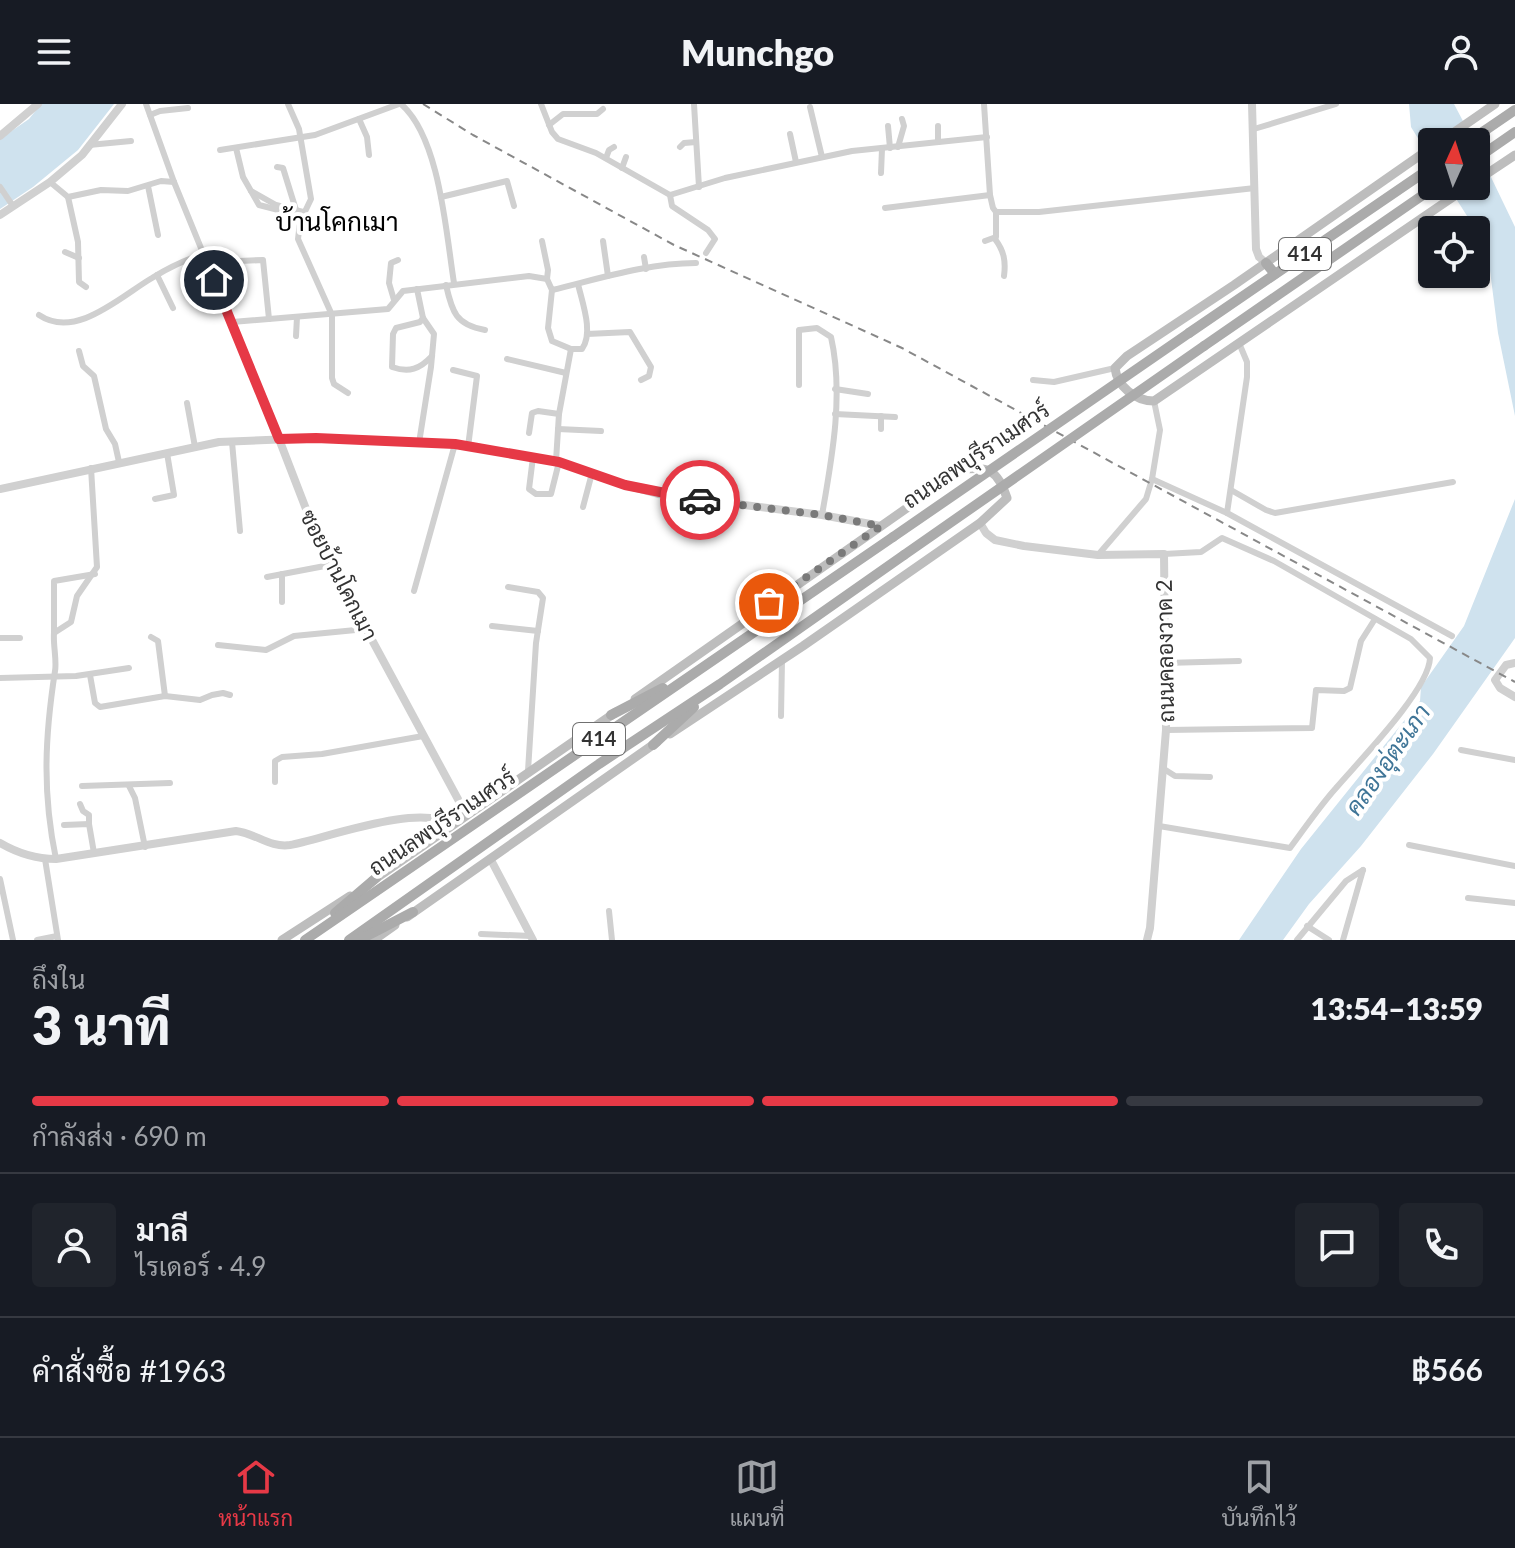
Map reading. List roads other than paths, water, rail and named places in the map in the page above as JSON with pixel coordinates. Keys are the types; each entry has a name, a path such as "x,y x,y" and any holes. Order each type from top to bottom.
{"main road":[{"path":"1459,128 1490,106"},
{"path":"1488,128 1515,110"},
{"path":"1490,149 1510,135"},
{"path":"1490,172 1515,155"},
{"name":"414","path":"1115,368 1127,356 1418,156"},
{"name":"ถนนลพบุรีราเมศวร์","path":"304,940 1418,176"},
{"name":"ถนนลพบุรีราเมศวร์","path":"349,940 1418,199"},
{"name":"414","path":"1154,401 1449,200"},
{"path":"1266,263 1275,274"},
{"path":"1115,368 1116,378 1128,392 1146,401 1154,401"},
{"name":"414","path":"282,940 376,878 961,470 984,468 1001,479 1007,498 980,523 653,745 374,940"},
{"path":"611,715 704,667"},
{"path":"653,745 720,684"},
{"path":"304,940 376,878"},
{"path":"359,940 413,912"}],"street":[{"path":"0,136 38,104"},
{"path":"0,215 50,182 82,155 122,104"},
{"name":"ซอยบ้านโคกเมา","path":"146,104 174,182 318,540 466,814"},
{"path":"288,104 299,129 311,199 298,229 298,239 332,315 332,378 334,384 348,393"},
{"path":"220,150 300,138 400,104 414,115 432,158 441,197 450,300 459,319 470,328 485,330"},
{"path":"541,104 558,139 606,158 670,195 725,178 822,157 987,137"},
{"path":"694,104 699,187"},
{"path":"984,104 990,195 996,212 995,239 1005,260 1004,276"},
{"path":"1252,104 1256,249 1266,263"},
{"path":"1254,129 1336,104"},
{"path":"810,107 822,157"},
{"path":"150,115 188,108"},
{"path":"549,125 563,114 597,114 603,109"},
{"path":"359,119 367,137 369,155"},
{"path":"881,173 890,148 904,126 902,119"},
{"path":"888,126 890,148"},
{"path":"938,126 938,142"},
{"path":"790,134 796,162"},
{"path":"89,145 131,141"},
{"path":"680,147 684,143 696,142"},
{"path":"606,158 614,147"},
{"path":"236,148 238,166 259,205 303,216"},
{"path":"622,168 626,157"},
{"path":"277,167 283,168 296,210"},
{"path":"68,197 101,190 128,191 161,181 174,182"},
{"path":"441,197 507,181 514,206"},
{"path":"50,182 68,197 78,242 79,282 86,287"},
{"path":"148,186 158,235"},
{"path":"0,187 13,206"},
{"path":"248,188 276,205 296,210 303,216"},
{"path":"996,212 1039,212 1255,188"},
{"path":"670,195 672,206 708,230 715,239 706,253"},
{"path":"885,208 990,195"},
{"path":"65,229 73,226"},
{"path":"985,241 995,239"},
{"path":"542,241 547,279 552,290 548,328 552,341 571,349 582,349 586,345 587,334 578,284"},
{"path":"603,241 608,276"},
{"path":"65,252 79,258"},
{"path":"39,315 49,322 81,319 157,275 204,256 225,252"},
{"path":"644,257 646,269"},
{"path":"239,261 263,260 269,319"},
{"path":"394,300 389,273 391,263 398,260"},
{"path":"552,290 608,276 696,263"},
{"path":"157,275 173,308"},
{"path":"232,322 388,309 403,291 529,276 547,279"},
{"path":"417,289 423,318 434,334 419,443"},
{"path":"296,336 297,317"},
{"path":"423,318 420,322 396,328 392,367 413,370 432,356"},
{"path":"799,385 799,330 817,328 831,337 835,389 831,463 822,515"},
{"path":"587,334 630,332 651,367 649,376 641,380"},
{"path":"1227,513 1247,377 1247,362 1239,343"},
{"path":"533,457 529,489 536,494 551,494 557,462 559,414 571,349"},
{"path":"79,351 83,366 93,372 106,429 115,444 119,462"},
{"path":"507,359 566,373"},
{"path":"1033,380 1054,382 1115,368"},
{"path":"453,370 477,376 468,447"},
{"path":"835,389 868,394"},
{"path":"1098,555 1146,499 1160,430 1154,401"},
{"path":"187,403 195,447"},
{"path":"529,433 532,413 559,414"},
{"path":"835,414 895,417"},
{"path":"881,416 881,429"},
{"path":"558,429 601,431"},
{"path":"0,489 195,447 316,438 455,444 557,462 625,485 697,500 822,515 881,526"},
{"path":"232,442 240,531"},
{"path":"414,591 455,444"},
{"path":"155,499 174,495 167,453"},
{"path":"54,633 71,622 77,596 95,574 98,549 91,468"},
{"path":"583,507 592,473"},
{"path":"1152,479 1227,513 1452,636"},
{"path":"1231,490 1275,513 1453,482"},
{"path":"685,533 692,532 697,500"},
{"name":"ถนนคลองวาด 2","path":"980,523 995,540 1098,555 1164,554 1166,730 1147,940"},
{"path":"1159,826 1290,848 1333,791 1406,706 1430,667 1430,658 1411,639 1274,561 1222,538 1201,552 1164,554"},
{"path":"267,577 330,565"},
{"path":"56,859 49,826 45,750 56,668 53,652 54,581 95,574"},
{"path":"282,574 282,602"},
{"path":"508,587 542,595 528,735 528,771"},
{"path":"1166,730 1312,728 1316,690 1344,691 1350,688 1361,641 1375,619"},
{"path":"492,626 538,631"},
{"path":"218,645 266,650 294,636 366,629"},
{"path":"151,637 158,641 165,696"},
{"path":"0,638 20,638"},
{"path":"781,716 782,660"},
{"path":"1165,663 1239,661"},
{"path":"1515,663 1506,665 1495,680 1500,688 1515,697"},
{"path":"0,678 90,675 129,668"},
{"path":"90,675 95,703 100,707 165,696 203,698 223,693 230,695"},
{"path":"203,698 205,709"},
{"path":"275,782 275,761 282,757 322,754 423,736"},
{"path":"1461,750 1515,760"},
{"path":"1164,769 1175,776 1210,777"},
{"path":"82,786 170,783"},
{"path":"129,786 135,798 145,847"},
{"path":"80,804 89,815 94,853"},
{"path":"0,843 14,851 56,859 236,831 271,844 287,846 382,822 430,818 444,820 449,825"},
{"path":"64,825 89,824"},
{"path":"1409,845 1515,866"},
{"path":"37,940 57,938 45,859"},
{"path":"491,860 532,938"},
{"path":"1297,940 1346,881 1363,870 1343,940"},
{"path":"0,879 13,940"},
{"path":"1468,898 1515,903"},
{"path":"609,911 612,940"},
{"path":"1307,926 1329,940"},
{"path":"481,934 532,938"}],"water":[{"path":"41,104 114,104 78,150 0,209 0,139 29,119"},
{"path":"1409,104 1454,104 1467,128 1418,128 1418,138 1411,127"},
{"path":"1490,175 1515,227 1515,416 1498,333 1490,271 1490,216 1467,216 1457,200 1490,200"},
{"name":"คลองอุ่ตะเภา","path":"1515,499 1515,638 1433,754 1283,940 1239,940 1301,849 1420,701 1421,687 1464,626"}],"railway":[{"path":"423,104 473,135 674,245 902,348 1515,682"}],"district":[{"name":"บ้านโคกเมา","path":"337,222"}]}
